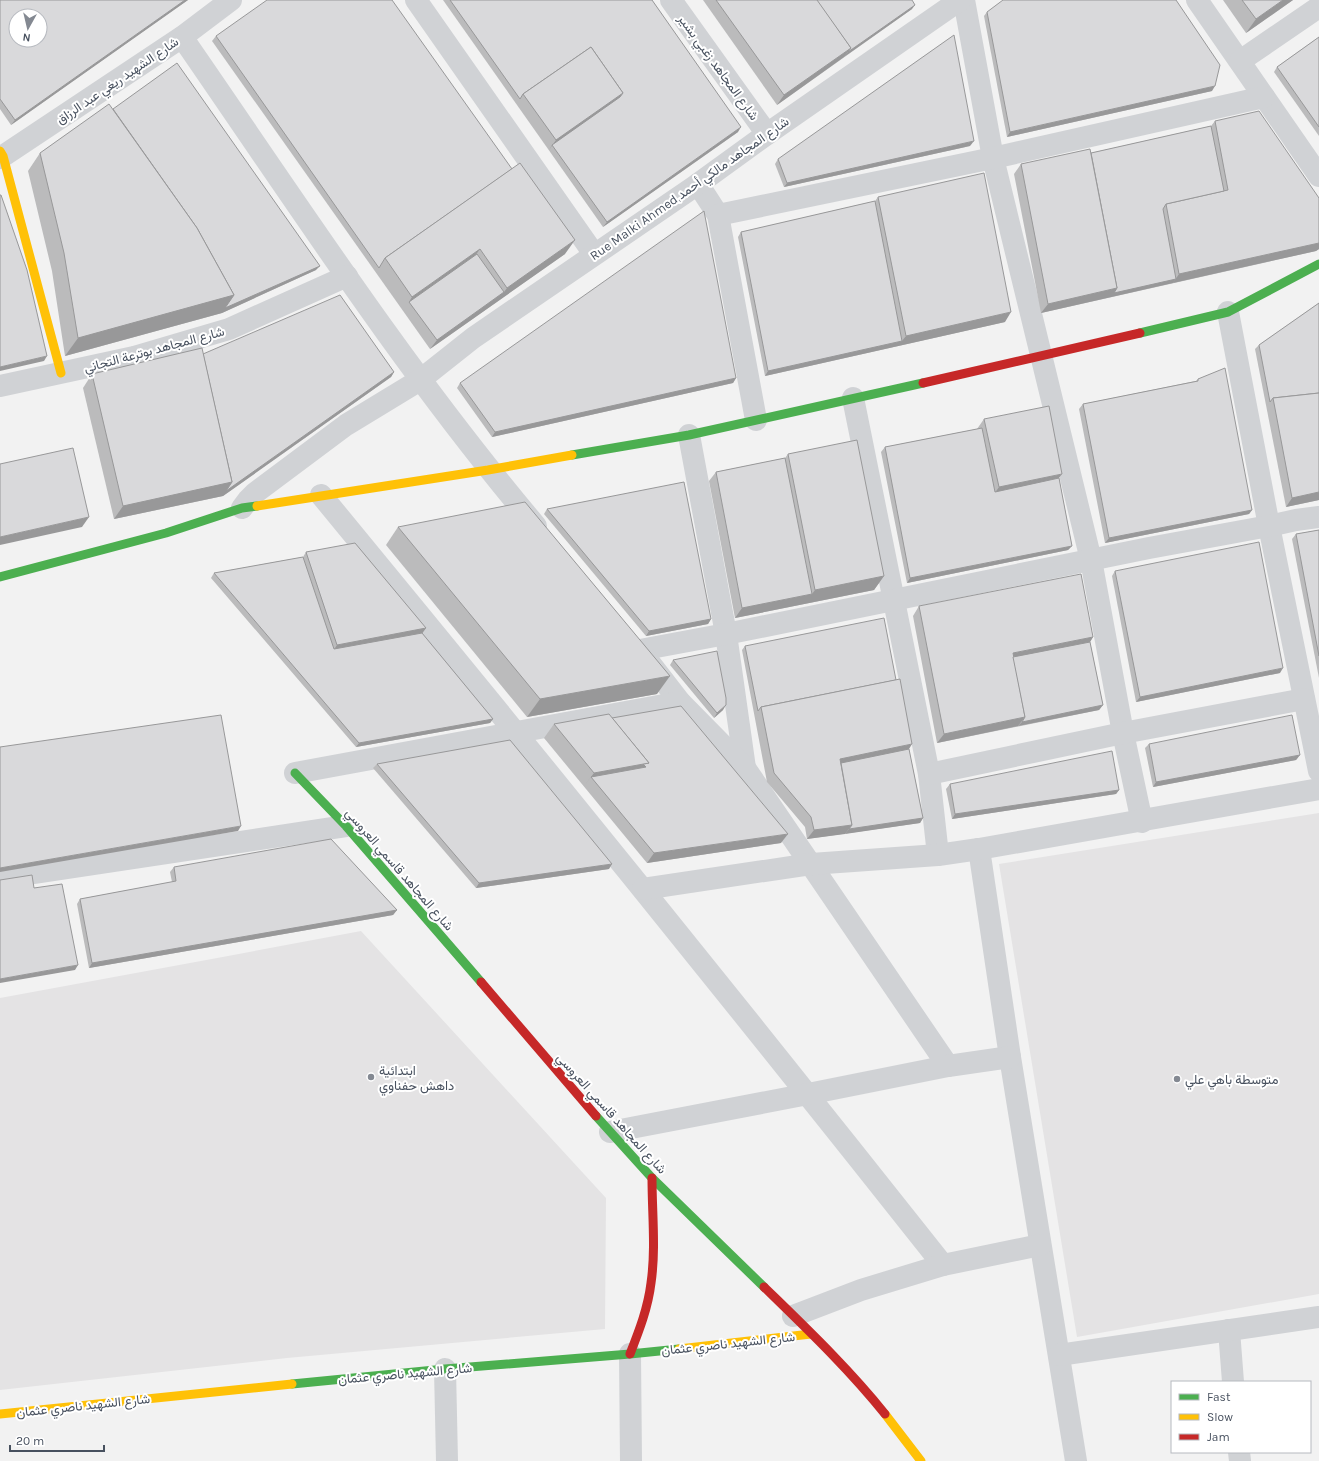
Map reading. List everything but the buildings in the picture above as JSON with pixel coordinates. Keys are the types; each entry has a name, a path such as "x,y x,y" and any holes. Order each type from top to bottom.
{"street":[{"name":"شارع الشهيد ريغي عبد الرزاق","path":"1,155 182,37 231,0"},
{"path":"416,0 594,254"},
{"name":"شارع المجاهد زغبي بشير","path":"671,0 767,134"},
{"name":"Rue Malki Ahmed,شارع المجاهد مالكي أحمد","path":"242,508 255,493 346,425 420,380 473,338 698,184 937,7 960,0"},
{"path":"964,0 993,158 1091,560 1123,733 1142,822"},
{"path":"1197,0 1319,176"},
{"path":"1240,61 1319,7"},
{"path":"182,37 420,380 488,470 549,542"},
{"path":"718,215 993,158 1264,97"},
{"path":"1,155 61,373"},
{"path":"698,184 718,215 756,420"},
{"path":"0,577 166,533 242,508 488,470 689,435 1041,356 1228,312 1319,264"},
{"name":"شارع المجاهد بوترعة التجاني","path":"0,386 134,357 229,329 348,276"},
{"path":"1228,312 1269,526 1319,771"},
{"path":"853,398 929,774 938,855"},
{"path":"689,435 726,634 746,768"},
{"path":"321,495 517,732 944,1265"},
{"path":"640,650 726,634 1148,548 1319,517"},
{"path":"625,632 680,702 746,768 948,1066"},
{"path":"929,774 1123,733 1304,699"},
{"path":"295,773 680,702"},
{"name":"شارع المجاهد قاسمي العروسي","path":"295,773 346,826 610,1132 652,1178 863,1387 920,1461"},
{"path":"643,889 810,864 938,855 979,849 1142,822 1319,789"},
{"path":"0,878 346,826"},
{"path":"979,849 1010,1057 1076,1461"},
{"path":"610,1132 948,1066 1010,1057"},
{"path":"631,1461 630,1354 642,1323 651,1284 653,1261 652,1178"},
{"name":"شارع الشهيد ناصري عثمان","path":"793,1316 861,1290 944,1265 1040,1245"},
{"path":"1059,1355 1319,1317"},
{"path":"1229,1330 1234,1381"},
{"name":"شارع الشهيد ناصري عثمان","path":"0,1414 445,1369 630,1354 810,1334"},
{"path":"445,1369 447,1461"}],"shaded area":[{"name":"متوسطة باهي علي","path":"1319,813 1319,1294 1077,1337 999,864"},
{"path":"361,931 606,1198 605,1329 287,1358 0,1390 0,998"}],"traffic: fast":[{"path":"1140,333 1228,312 1319,264"},
{"path":"572,455 689,435 923,383"},
{"path":"0,577 166,533 242,508 257,506"},
{"path":"295,773 346,826 481,982"},
{"path":"596,1116 652,1178 764,1287"},
{"path":"292,1384 679,1349"}],"traffic: slow":[{"path":"0,151 3,156 61,373"},
{"path":"257,506 488,470 572,455"},
{"path":"679,1349 811,1334"},
{"path":"0,1414 292,1384"},
{"path":"885,1414 921,1461"}],"traffic: jam":[{"path":"923,383 1140,333"},
{"path":"481,982 596,1116"},
{"path":"630,1354 640,1328 650,1292 654,1244 652,1178"},
{"path":"764,1287 842,1364 885,1414"}],"place":[{"name":"ابتدائية داهش حفناوي","path":"371,1077"},
{"name":"متوسطة باهي علي","path":"1177,1079"}]}
